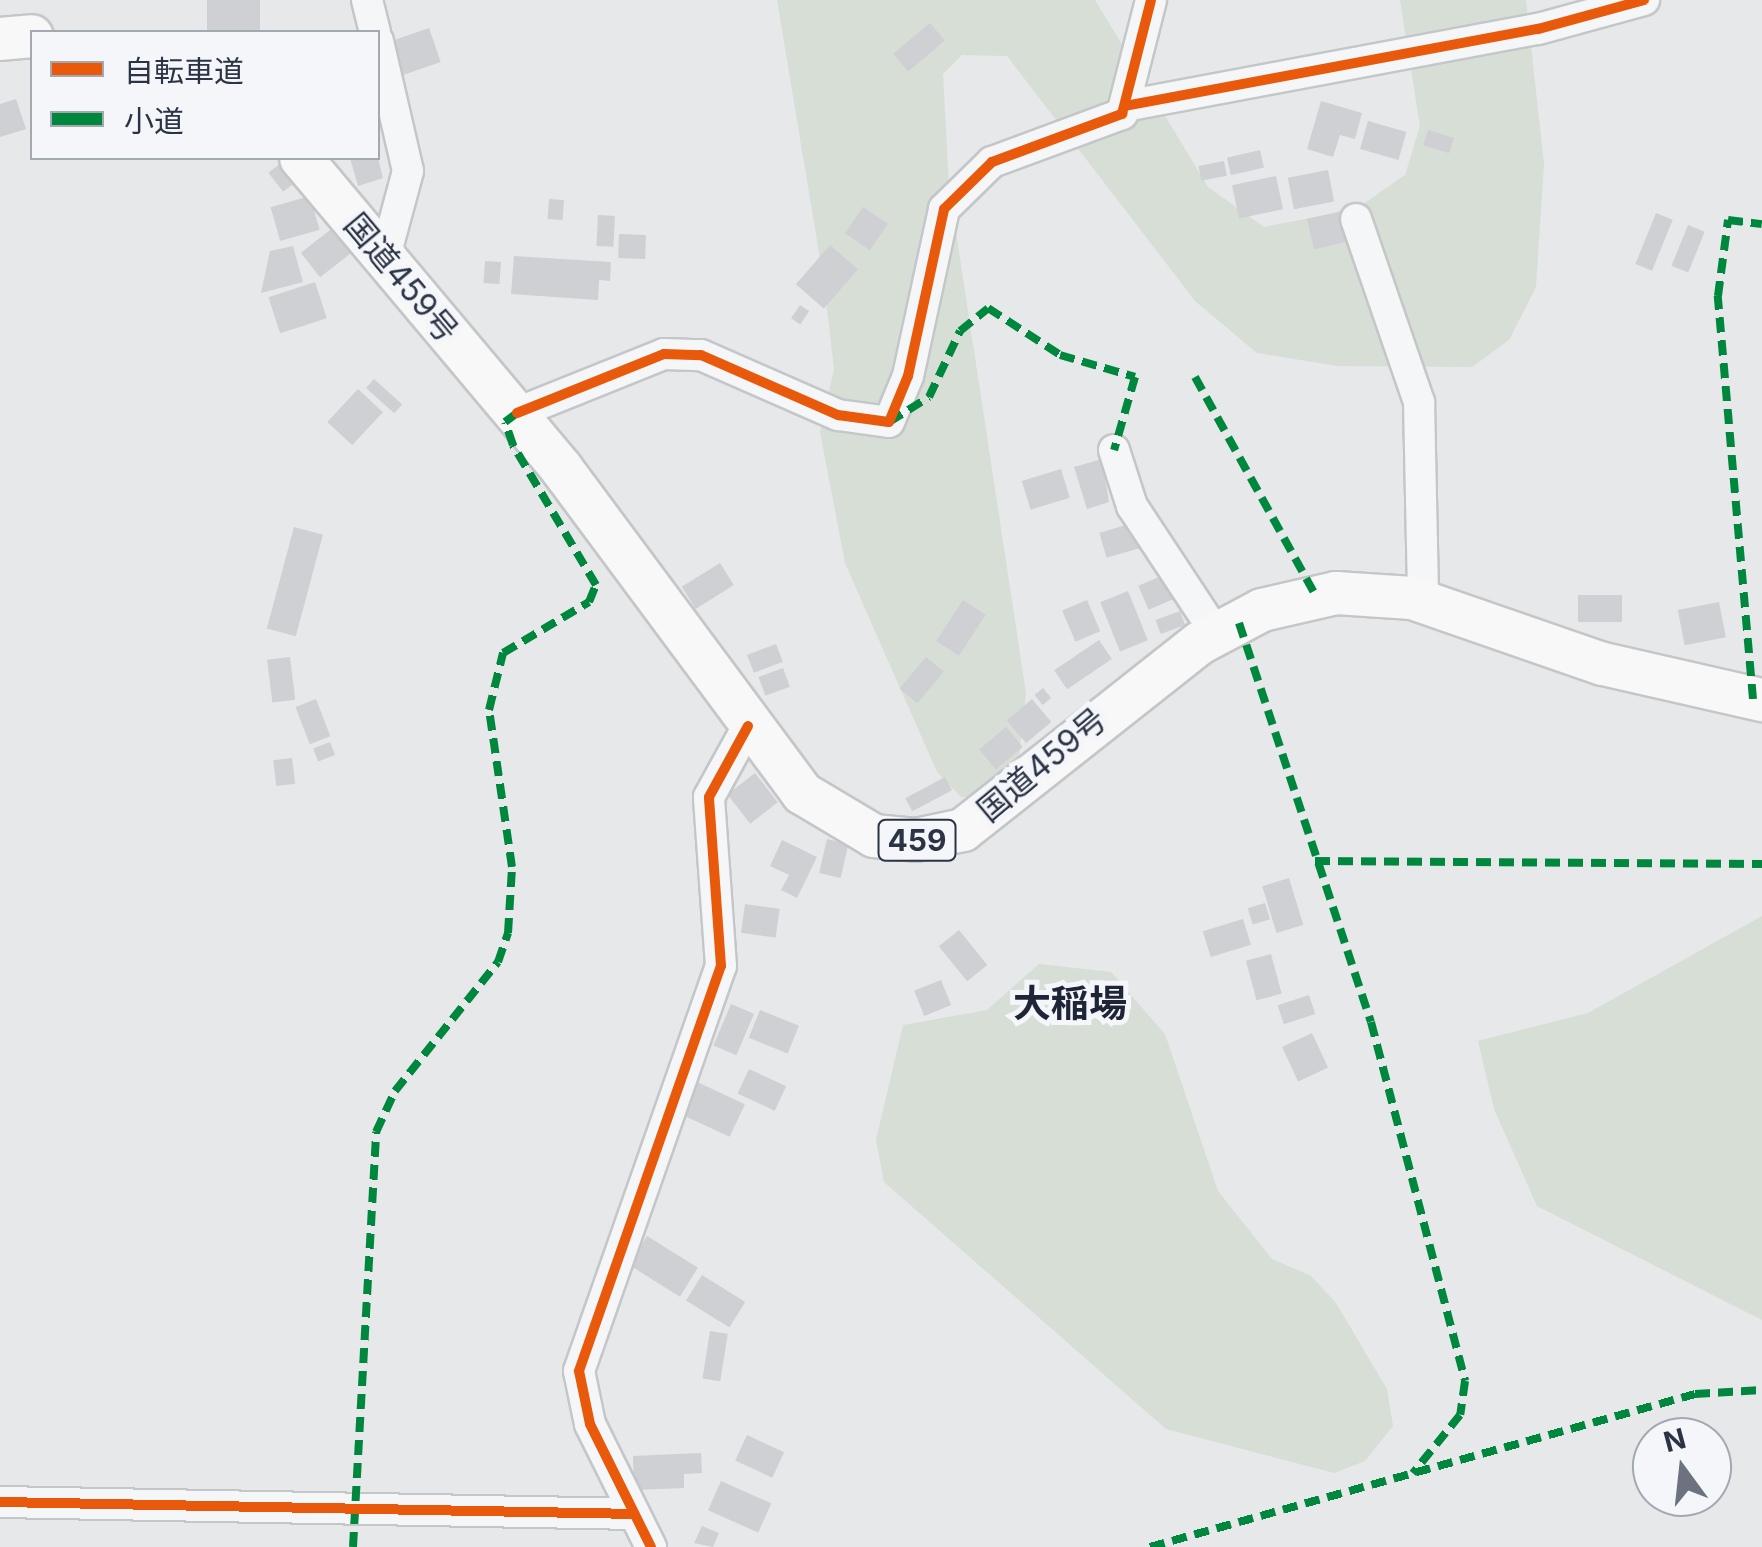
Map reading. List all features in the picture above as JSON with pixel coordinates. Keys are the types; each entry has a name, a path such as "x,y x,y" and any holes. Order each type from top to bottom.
{"highway":[{"path":"0,39 30,36"},
{"name":"国道459号","path":"303,160 517,413 748,726 814,802 874,836 916,840 963,830 1003,803 1114,706 1217,634 1262,610 1336,593 1423,601 1603,664 1762,700"}],"street":[{"path":"367,0 375,30"},
{"path":"1125,106 1151,0"},
{"path":"517,413 664,354 701,355 838,416 889,422 908,376 944,209 992,162 1083,134 1125,106 1502,36 1644,0"},
{"path":"380,50 408,171 384,260"},
{"path":"1356,218 1419,402 1423,601"},
{"path":"1114,450 1132,506 1217,634"},
{"path":"651,1547 590,1424 579,1371 721,966 709,797 748,726"},
{"path":"0,1502 634,1514"}],"shaded area":[{"path":"777,0 1095,0 1208,187 1264,227 1356,209 1405,175 1420,126 1400,0 1526,0 1544,164 1536,287 1509,340 1472,367 1337,366 1257,353 1195,301 1007,56 962,55 943,74 949,186 1026,693 1016,782 982,798 961,797 937,772 845,563 820,432 834,369 824,283"},
{"path":"1762,916 1762,1320 1537,1206 1494,1109 1478,1041 1588,1013"},
{"path":"1039,964 1111,972 1165,1034 1218,1191 1272,1259 1311,1276 1336,1303 1387,1389 1393,1426 1365,1461 1334,1473 1166,1429 884,1182 876,1140 903,1025 987,1010"}],"building":[{"path":"207,0 260,0 260,30 207,30"},
{"path":"930,23 945,41 908,71 893,54"},
{"path":"429,28 441,62 397,77 386,43"},
{"path":"16,99 26,129 0,137 0,104"},
{"path":"1321,101 1362,113 1355,139 1340,135 1333,157 1307,149"},
{"path":"1368,121 1406,132 1398,160 1360,149"},
{"path":"1428,130 1454,138 1449,153 1423,145"},
{"path":"1260,150 1264,168 1231,175 1227,158"},
{"path":"351,160 378,160 383,178 358,186"},
{"path":"1224,161 1227,176 1201,181 1198,166"},
{"path":"281,163 296,182 283,192 268,173"},
{"path":"1328,170 1334,201 1294,209 1288,178"},
{"path":"1276,176 1283,209 1239,219 1232,185"},
{"path":"310,196 320,230 280,241 271,207"},
{"path":"549,199 564,200 563,220 548,219"},
{"path":"863,207 888,224 870,250 845,234"},
{"path":"1346,210 1353,240 1314,249 1307,219"},
{"path":"1656,213 1673,220 1652,271 1635,264"},
{"path":"598,215 615,216 613,247 596,246"},
{"path":"1688,225 1705,232 1688,273 1672,266"},
{"path":"334,227 353,251 320,277 301,253"},
{"path":"619,234 646,235 645,259 618,258"},
{"path":"830,245 858,269 824,309 796,284"},
{"path":"293,246 303,282 261,293 270,251"},
{"path":"514,256 611,262 610,281 599,280 598,300 511,294"},
{"path":"485,261 501,262 499,284 483,283"},
{"path":"315,282 327,318 280,333 268,297"},
{"path":"800,305 809,311 800,324 791,318"},
{"path":"374,379 402,404 394,413 366,388"},
{"path":"358,389 383,412 352,445 327,422"},
{"path":"1102,459 1109,502 1087,509 1074,467"},
{"path":"1061,469 1070,498 1031,510 1022,481"},
{"path":"1133,523 1140,548 1107,558 1099,533"},
{"path":"294,527 323,535 296,636 267,628"},
{"path":"720,563 734,585 696,609 682,587"},
{"path":"1166,574 1176,598 1149,610 1138,586"},
{"path":"1128,591 1148,640 1120,651 1100,602"},
{"path":"1578,595 1622,595 1622,622 1578,622"},
{"path":"963,600 986,615 959,656 936,641"},
{"path":"1087,600 1100,631 1075,642 1062,611"},
{"path":"1719,602 1726,637 1685,645 1678,610"},
{"path":"1180,611 1185,625 1161,634 1156,620"},
{"path":"1099,640 1112,659 1067,689 1054,670"},
{"path":"776,644 783,662 754,673 747,655"},
{"path":"290,657 295,700 272,702 267,660"},
{"path":"926,657 944,672 917,703 900,688"},
{"path":"783,668 790,687 765,696 759,677"},
{"path":"1043,688 1051,698 1043,705 1034,695"},
{"path":"316,699 330,736 310,744 295,707"},
{"path":"1032,699 1051,722 1026,743 1007,720"},
{"path":"1006,727 1023,747 996,769 979,749"},
{"path":"330,742 335,755 318,762 313,748"},
{"path":"292,758 295,784 276,786 273,760"},
{"path":"755,773 778,802 750,824 727,795"},
{"path":"945,777 952,790 912,811 905,798"},
{"path":"827,839 848,844 841,878 819,873"},
{"path":"782,840 817,857 797,898 781,890 789,875 770,866"},
{"path":"1289,878 1303,925 1277,933 1262,886"},
{"path":"1265,903 1270,919 1253,925 1248,908"},
{"path":"745,904 780,909 776,938 741,933"},
{"path":"1243,919 1251,945 1211,957 1203,931"},
{"path":"959,930 987,965 967,981 939,946"},
{"path":"1271,954 1282,994 1256,1000 1246,961"},
{"path":"941,980 951,1005 924,1016 914,991"},
{"path":"1309,995 1315,1014 1284,1024 1278,1005"},
{"path":"731,1004 754,1014 736,1055 713,1045"},
{"path":"760,1010 799,1026 788,1054 749,1038"},
{"path":"1312,1033 1328,1067 1298,1081 1282,1047"},
{"path":"749,1069 786,1086 775,1111 738,1093"},
{"path":"695,1081 745,1104 730,1137 680,1114"},
{"path":"647,1236 698,1268 680,1297 629,1265"},
{"path":"702,1275 745,1302 729,1327 686,1300"},
{"path":"710,1331 728,1334 720,1381 702,1378"},
{"path":"747,1435 784,1452 772,1478 735,1460"},
{"path":"701,1453 702,1473 684,1474 684,1488 634,1490 633,1456"},
{"path":"721,1481 771,1503 758,1533 708,1510"},
{"path":"702,1526 719,1533 713,1547 694,1543"}],"marked path":[{"path":"1753,699 1718,296 1728,220 1762,224"},
{"path":"889,422 929,397 960,331 988,308 1060,355 1135,377 1114,450"},
{"path":"1195,377 1317,598"},
{"path":"353,1547 376,1132 395,1091 498,962 508,933 512,867 489,710 503,653 589,602 596,585 513,445 505,422 517,413"},
{"path":"1239,623 1371,1022 1465,1381 1460,1415 1413,1473"},
{"path":"1315,861 1762,864"},
{"path":"1150,1547 1695,1394 1762,1390"}],"cycle path":[{"path":"517,413 664,354 701,355 838,415 889,422 908,376 944,209 992,162 1122,114 1151,0"},
{"path":"1125,106 1538,29 1644,0"},
{"path":"651,1547 590,1424 579,1371 721,966 709,797 748,726"},
{"path":"0,1502 634,1514"}],"district":[{"name":"大稲場","path":"1070,1004"}]}
